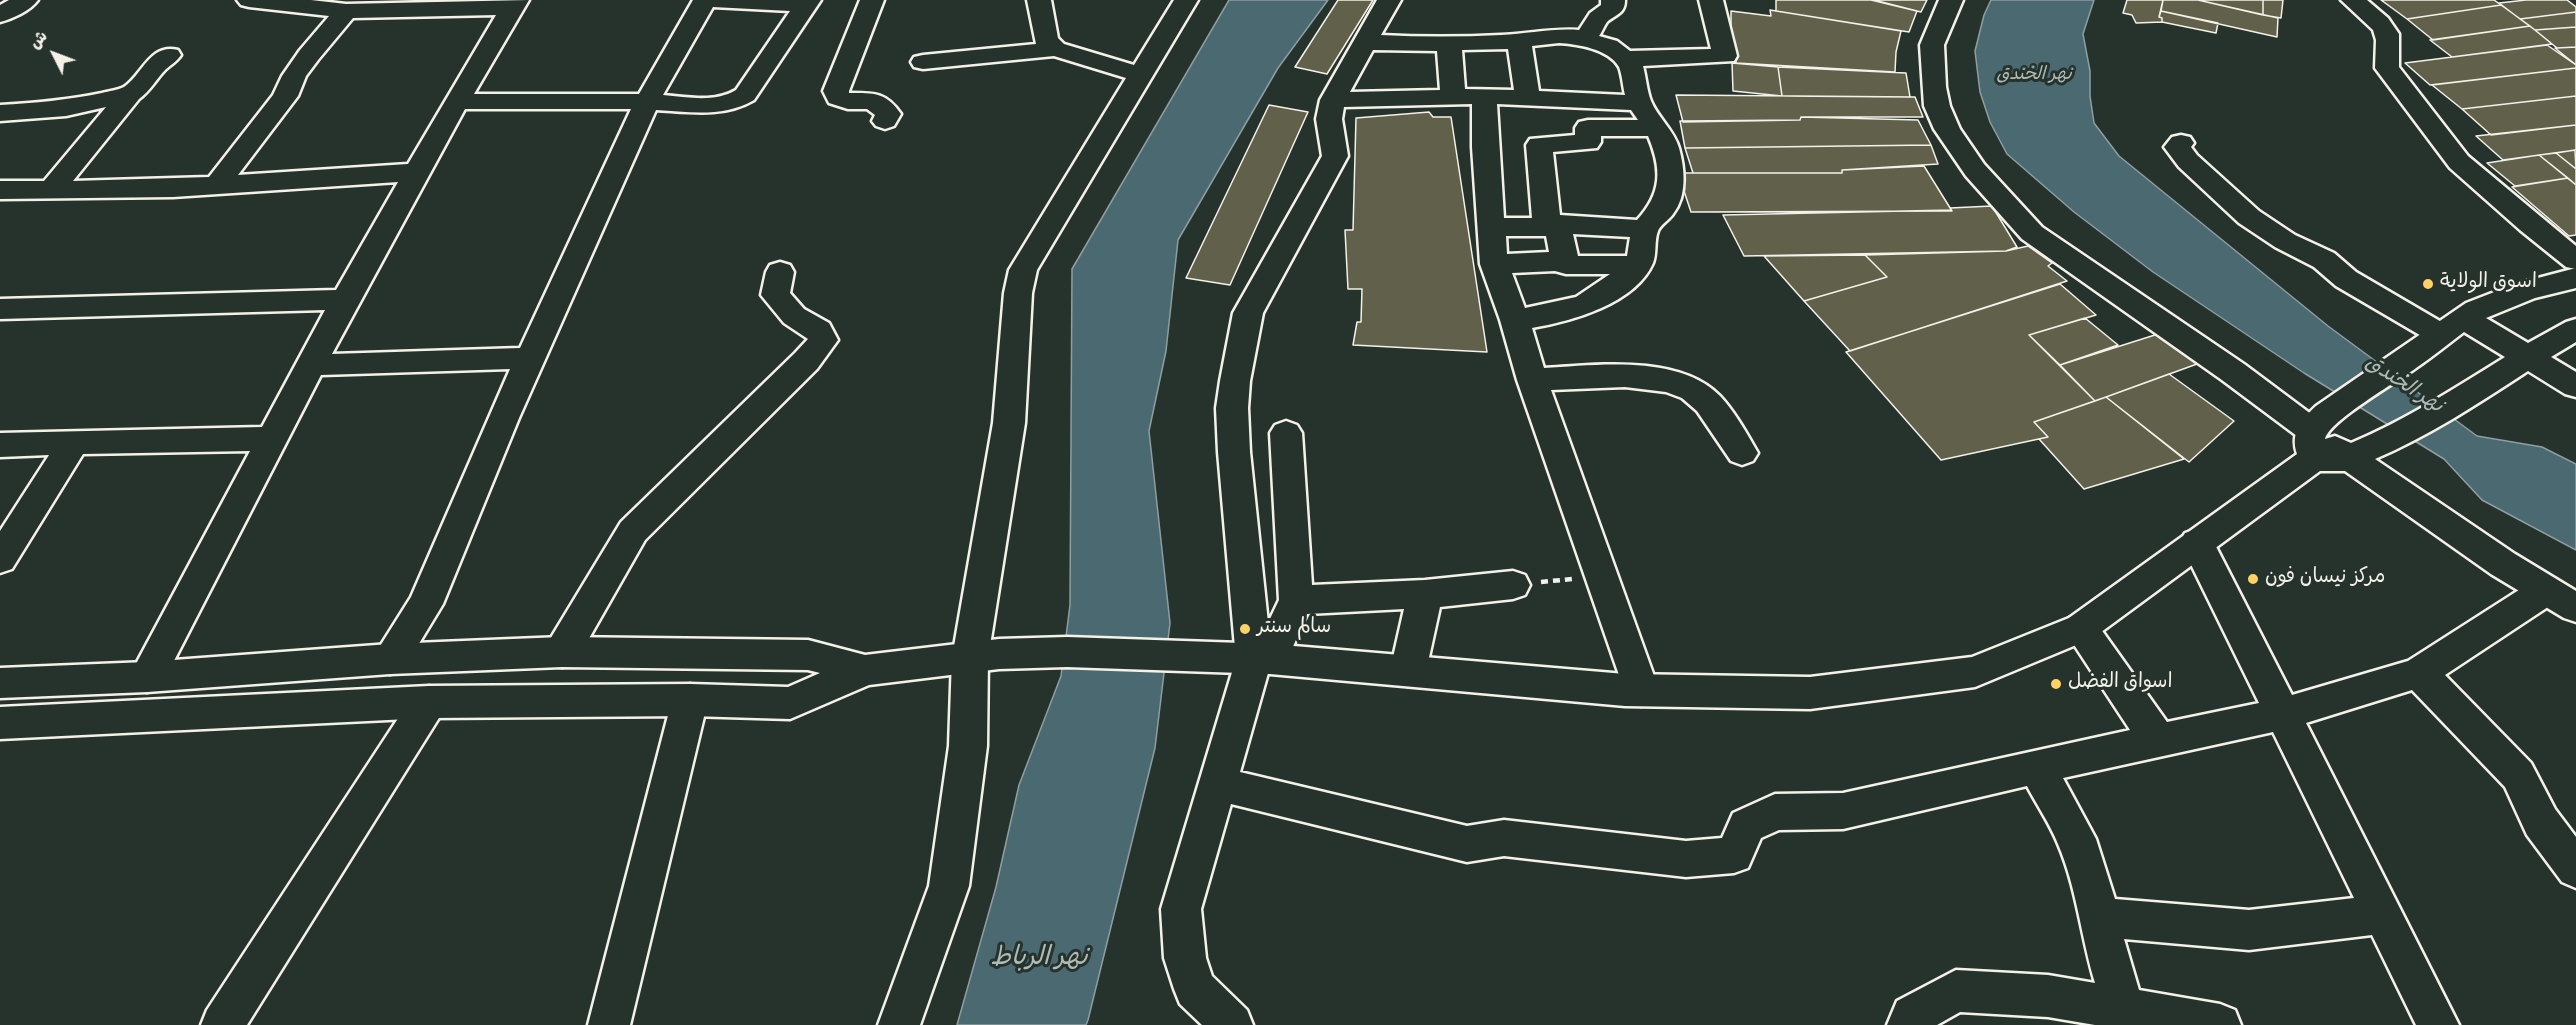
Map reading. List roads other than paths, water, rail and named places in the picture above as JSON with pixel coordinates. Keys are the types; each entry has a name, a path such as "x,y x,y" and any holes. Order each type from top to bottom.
{"street":[{"path":"0,15 26,0"},
{"path":"249,0 346,11 515,4"},
{"path":"390,659 426,604 530,358 647,102 707,0 808,2"},
{"path":"872,0 836,92 838,98 848,101 874,101 888,114 885,121"},
{"path":"1039,0 1046,40 1055,49"},
{"path":"899,1025 949,886 968,747 984,656 1009,423 1018,293 1023,270 1186,0"},
{"path":"1232,1025 1195,989 1185,958 1181,909 1252,659 1234,452 1232,408 1238,360 1248,313 1335,156 1329,119 1333,100 1389,0"},
{"path":"1586,39 1598,18 1613,8 1613,0"},
{"path":"1625,59 1725,56 1711,0"},
{"path":"1951,0 1932,45 1934,87 1937,106 1947,129 1975,170 2032,234 2233,372 2313,445 2340,461 2387,441 2459,401 2528,356 2576,329"},
{"path":"2353,0 2384,28 2388,41 2385,57 2387,68 2459,162 2530,224 2576,260"},
{"path":"457,101 647,102 714,106 733,102 745,94 808,2"},
{"path":"147,677 345,300 457,101 515,4"},
{"path":"218,185 285,96 294,76 309,55 346,11"},
{"path":"1366,42 1449,43 1559,36 1586,39 1608,46 1630,63 1639,103 1657,128 1666,148 1671,184 1663,208 1644,229 1643,245 1637,266 1616,286 1590,303 1568,312 1515,320"},
{"path":"1519,40 1528,98"},
{"path":"1449,43 1453,97"},
{"path":"923,62 1055,49 1141,75"},
{"path":"52,189 130,94 142,85 156,65 169,55"},
{"path":"0,113 66,108 130,94"},
{"path":"1333,100 1484,96 1639,103"},
{"path":"1484,96 1494,264 1515,320 1590,577 1641,690"},
{"path":"1637,266 1566,265 1552,227 1539,145 1588,142 1588,128 1657,128"},
{"path":"2181,142 2177,147 2188,161 2249,217 2284,241 2324,260 2346,279 2452,326 2528,356 2576,386"},
{"path":"0,190 218,185 417,172"},
{"path":"1491,227 1552,227 1557,224 1644,229"},
{"path":"1494,264 1566,261"},
{"path":"562,652 633,531 806,361 823,340 819,330 794,316 775,294 780,272"},
{"path":"0,723 429,702 690,700 790,703 866,670 984,656 1067,652 1252,659 1641,690 1810,693 1975,672 2081,628 2197,542 2313,445 2337,407 2400,365 2452,326 2478,309 2552,282 2576,278"},
{"path":"0,309 345,300"},
{"path":"311,365 530,358"},
{"path":"1532,380 1651,377 1680,383 1708,402 1742,453"},
{"path":"1252,659 1296,600 1286,433"},
{"path":"0,445 273,439"},
{"path":"0,559 74,442"},
{"path":"2350,458 2545,591 2576,608"},
{"path":"2197,542 2438,1025"},
{"path":"1296,600 1425,594 1513,585"},
{"path":"1218,784 1467,844 1504,838 1686,859 1734,855 1747,826 1775,812 1843,811 2283,714 2419,673 2545,591"},
{"path":"1408,671 1425,594"},
{"path":"2081,628 2158,740"},
{"path":"0,683 147,677 390,659 562,652 808,655 866,670"},
{"path":"2419,673 2518,775 2541,822 2576,869"},
{"path":"609,1025 690,700"},
{"path":"222,1025 429,702"},
{"path":"2037,768 2076,839 2101,917 2105,948 2122,1008"},
{"path":"2101,917 2249,930 2382,914"},
{"path":"1908,1025 1912,1016 1956,991 2048,996 2122,1008 2176,1021 2220,1025"}],"water":[{"name":"نهر الرباط","path":"1229,0 1328,0 1278,68 1178,240 1166,351 1149,431 1170,623 1155,748 1088,1020 1086,1025 957,1025 996,887 1019,785 1061,676 1070,605 1072,269"},
{"name":"نهر الخندق","path":"1991,0 2094,0 2083,34 2090,71 2090,96 2094,123 2119,156 2328,326 2477,436 2542,447 2576,464 2576,550 2482,500 2444,459 2304,373 2153,272 2074,212 2007,154 1990,122 1980,92 1975,51 1984,15"}],"place":[{"name":"اسوق الولاية","path":"2428,284"},
{"name":"مركز نيسان فون","path":"2253,579"},
{"name":"سالم سنتر","path":"1245,629"},
{"name":"اسواق الفضل","path":"2056,684"}]}
